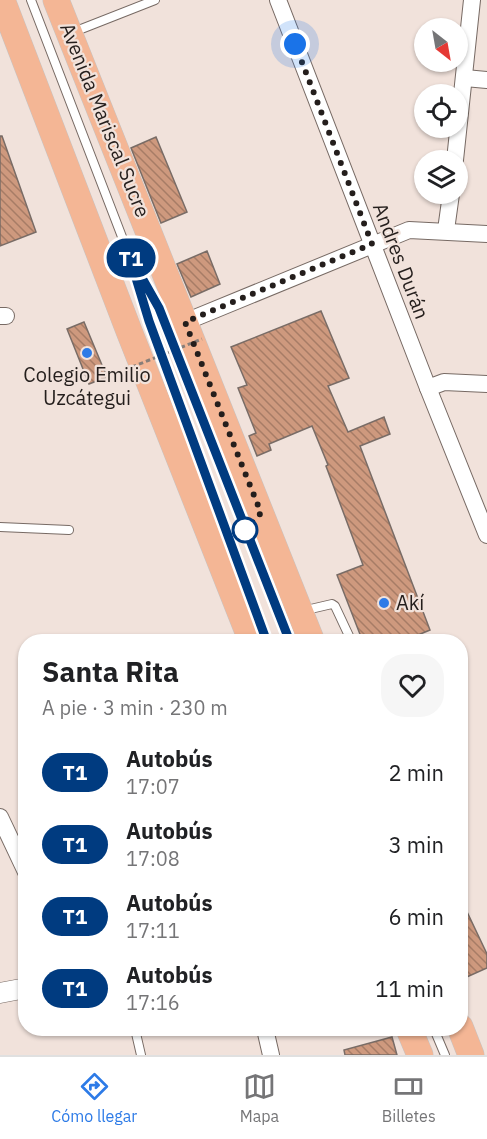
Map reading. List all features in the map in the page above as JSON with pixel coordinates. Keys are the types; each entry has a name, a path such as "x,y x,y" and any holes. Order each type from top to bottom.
{"main road":[{"path":"2,0 249,634"},
{"name":"Avenida Mariscal Sucre","path":"56,0 194,330 309,634"},
{"path":"412,1036 420,1055"},
{"path":"464,1036 471,1055"}],"street":[{"name":"Andres Durán","path":"278,0 487,536"},
{"path":"455,150 472,0"},
{"path":"465,78 487,80"},
{"path":"446,230 449,204"},
{"path":"194,330 372,244 409,230 446,230 487,234"},
{"path":"428,388 444,382 487,384"},
{"path":"0,817 18,855"},
{"path":"0,993 18,990"},
{"path":"267,1036 271,1055"}],"lane":[{"path":"31,0 129,255 149,321 264,634"},
{"path":"70,33 154,0"},
{"path":"129,255 159,308 287,634"},
{"path":"0,526 69,530"},
{"path":"300,612 332,604 338,609 349,634"},
{"path":"137,1036 141,1055"},
{"path":"437,1036 445,1055"}],"path":[{"path":"132,367 194,330"}],"building":[{"path":"0,136 2,136 36,232 0,246"},
{"path":"156,137 187,212 161,223 131,148"},
{"path":"207,251 220,284 191,297 177,264"},
{"path":"321,311 349,378 328,386 348,432 384,417 390,434 360,446 430,630 420,634 360,634 337,575 363,565 312,426 269,444 271,450 257,456 249,436 256,433 238,388 247,385 231,347"},
{"name":"Colegio Emilio Uzcátegui","path":"84,322 107,377 89,384 67,329"},
{"path":"468,914 487,954 487,968 468,976"},
{"path":"392,1037 397,1055 345,1055 344,1050"}],"bus line":[{"name":"T1","path":"264,634 149,321 129,255 159,308 287,634"}],"place":[{"name":"Colegio Emilio Uzcátegui","path":"87,353"},
{"name":"Akí","path":"384,603"}],"route":[{"path":"245,530 261,513 185,322 372,244 295,44"}]}
